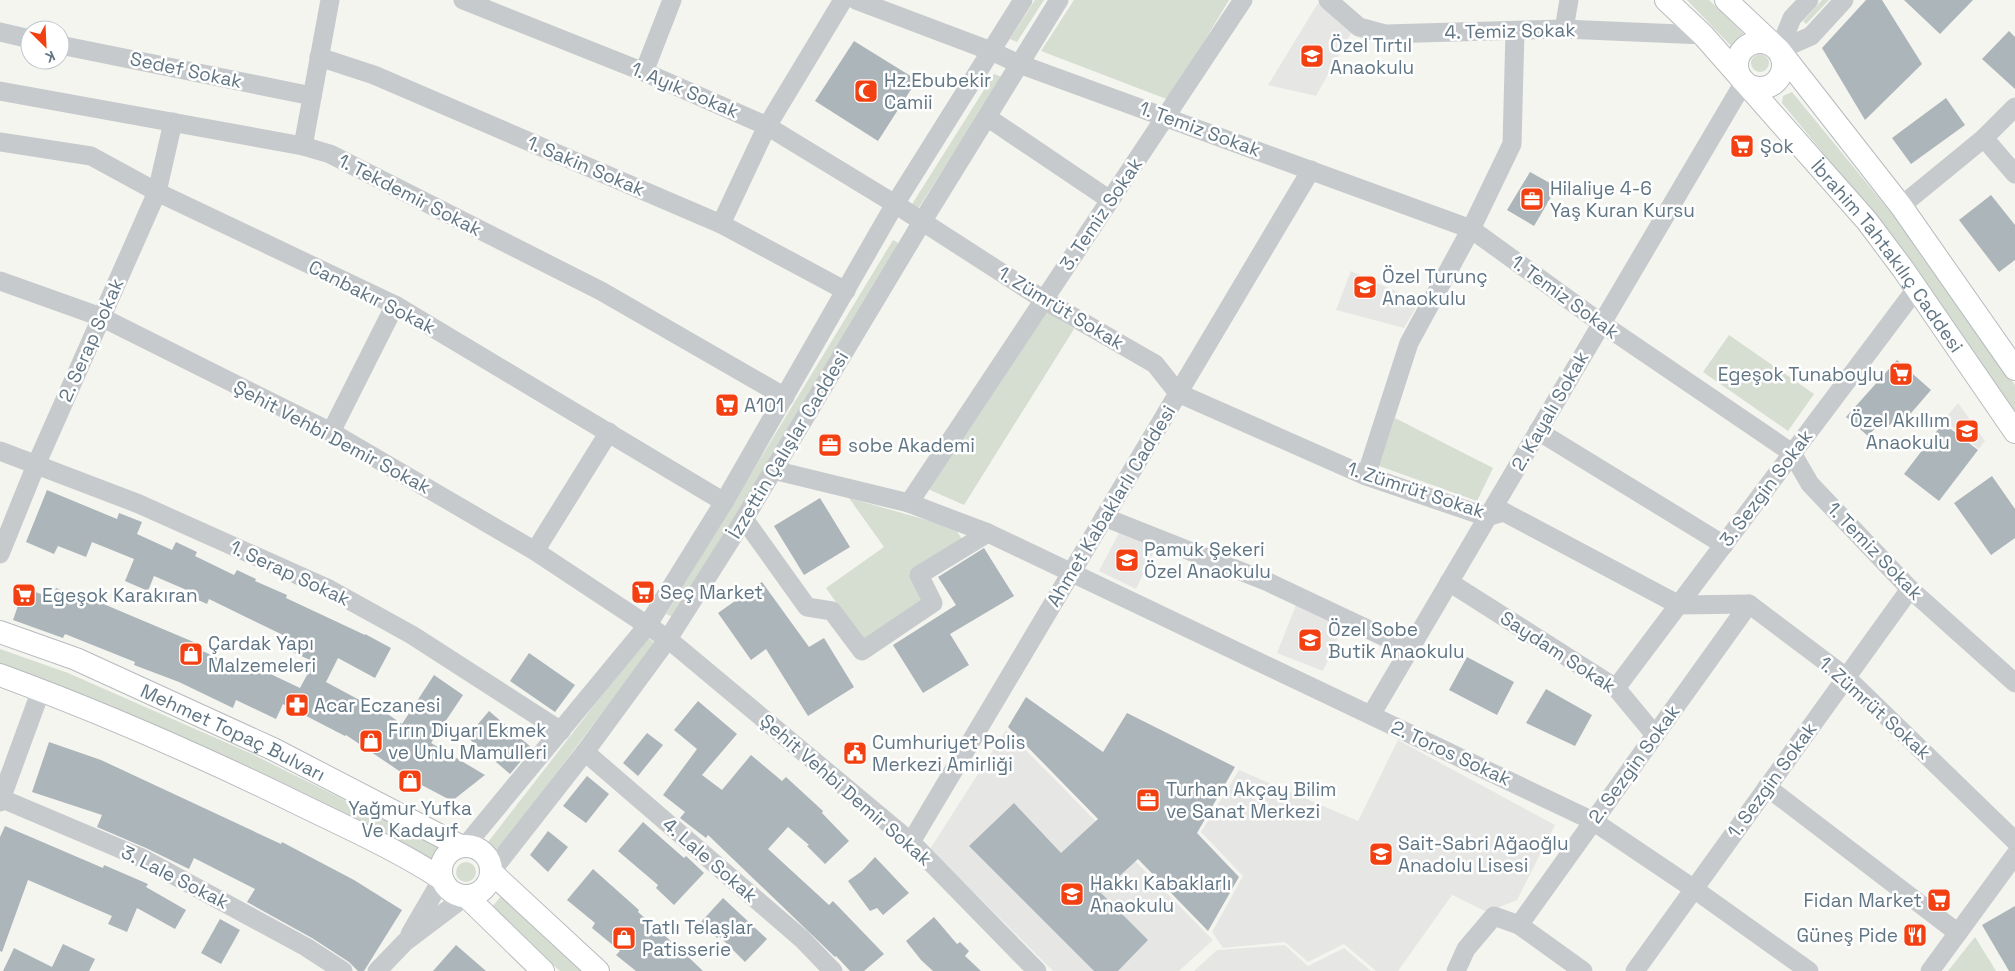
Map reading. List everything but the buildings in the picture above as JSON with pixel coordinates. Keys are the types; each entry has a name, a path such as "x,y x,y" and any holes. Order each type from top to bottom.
{"main road":[{"name":"İbrahim Tahtakılıç Caddesi","path":"1666,0 1702,35 1867,221 2015,432"},
{"name":"İbrahim Tahtakılıç Caddesi","path":"1726,0 1779,50 1901,206 2015,369"},
{"path":"1762,42 1770,44 1779,50 1783,63 1782,71 1774,84 1758,88 1744,82 1739,75 1737,59 1746,46 1762,42"},
{"name":"Mehmet Topaç Bulvarı","path":"0,632 76,659 273,749 463,846"},
{"name":"Mehmet Topaç Bulvarı","path":"0,675 41,690 232,771 407,856 442,879"},
{"path":"466,896 483,889 491,872 490,864 481,851 474,847 463,846 454,848 445,856 441,867 442,879 451,891 466,896 542,971"},
{"path":"491,872 598,971"}],"street":[{"path":"303,146 328,0"},
{"name":"1. Ayık Sokak","path":"464,0 644,72 768,126 895,204"},
{"path":"644,72 672,0"},
{"path":"721,224 768,126 844,0"},
{"name":"1. Temiz Sokak","path":"856,0 991,51 1019,64 1166,116 1471,229 1601,324 1792,453 1810,484 1910,589 2015,683"},
{"name":"İzzettin Çalışlar Caddesi","path":"463,846 647,626 724,502 895,204 1023,0"},
{"name":"İzzettin Çalışlar Caddesi","path":"491,872 585,752 668,639 744,519 922,222 1059,0"},
{"name":"3. Temiz Sokak","path":"910,503 1243,0"},
{"name":"4. Temiz Sokak","path":"1328,0 1359,27 1385,34 1564,29 1702,35"},
{"path":"1564,29 1570,0"},
{"path":"1779,50 1792,18 1809,0"},
{"path":"1779,50 1811,36 1844,0"},
{"path":"1366,476 1409,344 1471,229 1512,144 1515,31"},
{"path":"0,32 20,36"},
{"name":"Sedef Sokak","path":"70,47 312,96"},
{"name":"1. Sakin Sokak","path":"319,58 374,75 721,224 846,291"},
{"name":"2. Kayalı Sokak","path":"1371,715 1744,82"},
{"name":"1. Tekdemir Sokak","path":"0,91 303,146 330,154 601,291 785,397"},
{"path":"1901,206 1984,138 2015,107"},
{"path":"987,117 1110,200"},
{"name":"2. Serap Sokak","path":"0,554 36,465 157,192 173,122"},
{"path":"1984,138 2015,174"},
{"name":"Canbakır Sokak","path":"0,142 91,156 157,192 395,305 724,502"},
{"name":"Ahmet Kabaklarlı Caddesi","path":"911,842 1311,170"},
{"name":"1. Zümrüt Sokak","path":"895,204 1044,300 1155,364 1178,393 1366,476 1487,517 1504,512 1679,605 1749,604 1846,677 2015,841"},
{"name":"Şehit Vehbi Demir Sokak","path":"0,281 101,317 331,432 535,551 668,639 911,842 1037,971"},
{"name":"3. Sezgin Sokak","path":"1616,688 1916,289"},
{"path":"331,432 395,305"},
{"path":"1538,431 1724,545"},
{"path":"535,551 609,432"},
{"name":"1. Serap Sokak","path":"0,451 140,504 330,589 412,635 561,731"},
{"name":"2. Toros Sokak","path":"773,470 910,503 988,533 1070,574 1593,821 1694,889 1809,971"},
{"path":"1104,517 1268,582 1410,649"},
{"path":"744,519 807,607 832,611 862,651 933,603 919,575 988,533"},
{"name":"Saydam Sokak","path":"1449,582 1616,688 1655,735"},
{"name":"1. Sezgin Sokak","path":"1634,971 1910,589"},
{"name":"2. Sezgin Sokak","path":"1519,925 1749,604"},
{"path":"0,800 41,690"},
{"name":"4. Lale Sokak","path":"585,752 802,939 833,971"},
{"path":"1767,787 1958,933"},
{"name":"3. Lale Sokak","path":"0,800 142,858 298,943 343,971"},
{"path":"1930,971 2015,855"},
{"path":"405,942 442,879"},
{"path":"377,971 405,942 466,896"},
{"path":"1456,971 1466,949 1494,916 1519,925 1575,969"}],"shaded area":[{"path":"1035,0 1044,0 1017,42 1010,39"},
{"path":"1074,0 1229,0 1169,100 1041,51"},
{"path":"1687,0 1709,0 1743,33 1742,44 1732,47"},
{"path":"1822,0 1829,0 1806,24 1803,21"},
{"name":"Özel Tırtıl Anaokulu","path":"1318,3 1354,28 1316,96 1268,85"},
{"path":"1760,54 1766,57 1769,63 1766,69 1760,72 1754,69 1751,63 1754,57"},
{"path":"994,74 1002,77 916,212 909,209"},
{"path":"1792,92 1892,214 2015,385 2015,412 1876,217 1782,103 1783,96"},
{"path":"893,240 900,244 675,618 666,614"},
{"name":"Özel Turunç Anaokulu","path":"1351,271 1419,302 1404,328 1336,310"},
{"path":"1041,308 1074,329 964,505 928,489"},
{"path":"1729,335 1814,394 1788,431 1703,372"},
{"name":"Özel Akıllım Anaokulu","path":"1958,403 1985,441 1979,449 1944,420"},
{"path":"1395,418 1493,468 1477,501 1379,466"},
{"path":"849,498 955,528 963,541 909,573 923,598 923,603 871,638 862,639 826,588 884,547"},
{"name":"Pamuk Şekeri Özel Anaokulu","path":"1120,531 1155,549 1136,589 1099,571"},
{"name":"Özel Sobe Butik Anaokulu","path":"1296,605 1343,627 1323,671 1277,653"},
{"path":"647,637 655,643 495,854 485,846"},
{"path":"0,649 68,673 252,754 443,849 436,863 0,665"},
{"name":"Hakkı Kabaklarlı Anaokulu","path":"1006,730 1213,940 1179,971 1053,971 930,849"},
{"name":"Sait-Sabri Ağaoğlu Anadolu Lisesi","path":"1398,740 1555,825 1517,900 1487,912 1452,895 1398,971 1376,971 1344,944 1308,962 1285,942 1223,948 1212,932 1243,876 1201,832 1239,770 1358,821"},
{"path":"466,862 473,865 476,872 473,879 466,882 459,879 456,872 459,865"},
{"path":"503,894 584,971 560,971 491,908"},
{"path":"1975,937 1996,971 1948,971"},
{"path":"1285,945 1308,966 1344,948 1371,971 1194,971 1217,950"}],"place":[{"name":"Özel Tırtıl Anaokulu","path":"1312,56"},
{"name":"Hz.Ebubekir Camii","path":"866,91"},
{"name":"Şok","path":"1742,146"},
{"name":"Hilaliye 4-6 Yaş Kuran Kursu","path":"1532,199"},
{"name":"Özel Turunç Anaokulu","path":"1365,287"},
{"name":"Egeşok Tunaboylu","path":"1901,374"},
{"name":"A101","path":"727,405"},
{"name":"Özel Akıllım Anaokulu","path":"1967,431"},
{"name":"sobe Akademi","path":"830,445"},
{"name":"Pamuk Şekeri Özel Anaokulu","path":"1127,560"},
{"name":"Seç Market","path":"643,592"},
{"name":"Egeşok Karakıran","path":"24,595"},
{"name":"Özel Sobe Butik Anaokulu","path":"1310,640"},
{"name":"Çardak Yapı Malzemeleri","path":"191,654"},
{"name":"Acar Eczanesi","path":"297,705"},
{"name":"Fırın Diyarı Ekmek ve Unlu Mamulleri","path":"371,741"},
{"name":"Cumhuriyet Polis Merkezi Amirliği","path":"855,753"},
{"name":"Yağmur Yufka Ve Kadayıf","path":"410,781"},
{"name":"Turhan Akçay Bilim ve Sanat Merkezi","path":"1148,800"},
{"name":"Sait-Sabri Ağaoğlu Anadolu Lisesi","path":"1381,854"},
{"name":"Hakkı Kabaklarlı Anaokulu","path":"1072,894"},
{"name":"Fidan Market","path":"1939,900"},
{"name":"Güneş Pide","path":"1915,935"},
{"name":"Tatlı Telaşlar Patisserie","path":"624,938"}]}
